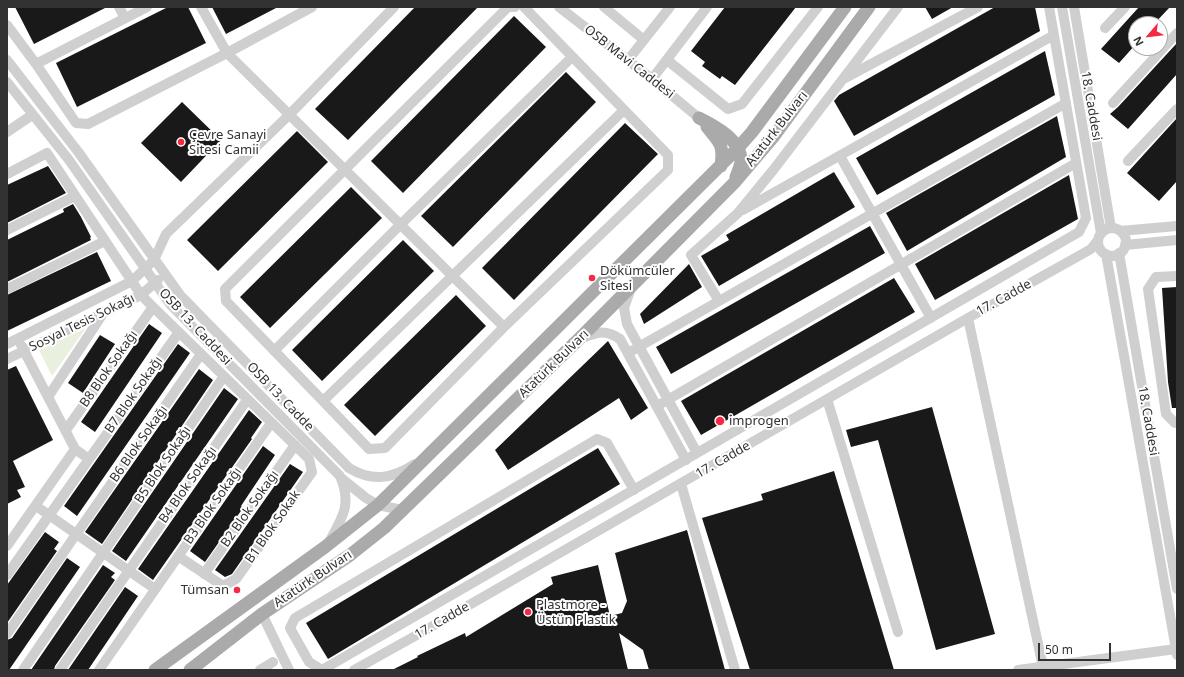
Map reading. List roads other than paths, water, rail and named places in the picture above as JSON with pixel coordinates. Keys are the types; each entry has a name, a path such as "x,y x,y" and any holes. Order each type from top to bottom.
{"main road":[{"name":"Atatürk Bulvarı","path":"155,670 326,548 378,505 738,148 752,132 845,7"},
{"name":"Atatürk Bulvarı","path":"190,670 262,614 350,555 384,528 580,338 734,183 774,136 869,7"},
{"path":"699,118 714,126 730,138 738,148 741,161 734,183"},
{"path":"699,118 721,145 721,166"}],"street":[{"path":"119,7 125,18"},
{"path":"36,64 147,7"},
{"path":"201,7 227,52 504,328"},
{"path":"7,25 36,64 76,123 88,124 312,7"},
{"name":"Sosyal Tesis Sokağı","path":"7,344 132,281 145,270 154,260 166,234 289,115 394,7"},
{"path":"515,7 508,7 225,288 226,302 369,449 385,448 504,328 668,170 668,155 524,7"},
{"name":"OSB Mavi Caddesi","path":"559,7 652,79 699,118"},
{"path":"604,7 644,40"},
{"path":"628,60 670,7"},
{"path":"652,79 707,7"},
{"path":"667,60 728,109 742,104 818,7"},
{"path":"718,301 691,255 738,213 898,7"},
{"path":"842,80 978,7"},
{"path":"634,490 608,443 597,440 294,618 290,628 309,662 322,670 634,490 686,460 1079,232 1086,218 1049,7"},
{"path":"1018,670 1176,652 1104,253 1098,245 1099,237 1062,7"},
{"name":"18. Caddesi","path":"1074,7 1116,230"},
{"path":"1105,28 1125,7"},
{"path":"1114,103 1177,33"},
{"path":"738,213 1054,35"},
{"path":"274,351 572,56"},
{"path":"7,60 79,153 154,260"},
{"name":"OSB 13. Caddesi","path":"7,82 69,160 170,304 340,476 345,487 346,498 344,511 326,548"},
{"path":"628,353 1066,103"},
{"path":"1128,161 1177,109"},
{"path":"323,401 624,110"},
{"path":"7,132 32,115"},
{"path":"7,174 47,153 132,281 152,307 295,445"},
{"path":"840,156 931,318"},
{"path":"657,406 1076,162"},
{"path":"7,230 75,196"},
{"path":"1177,226 1116,230 1107,229 1099,237 1092,249 1113,255 1122,249 1177,240"},
{"path":"1116,230 1125,237 1122,249"},
{"path":"7,289 105,241"},
{"name":"17. Cadde","path":"354,670 424,632 968,318 1092,249"},
{"name":"18. Caddesi","path":"1122,249 1177,589"},
{"name":"OSB 13. Cadde","path":"154,260 180,295 349,468 358,474 386,477 407,469 428,455"},
{"name":"Sosyal Tesis Sokağı","path":"7,359 142,294 164,274"},
{"path":"1177,276 1156,277 1148,289 1166,414 1175,423 1177,423"},
{"path":"632,286 624,308 627,324 697,453"},
{"name":"B8 Blok Sokağı","path":"66,430 152,307"},
{"path":"48,397 105,311"},
{"path":"968,318 1043,667"},
{"name":"B7 Blok Sokağı","path":"7,575 179,332"},
{"path":"580,338 599,332 611,333 620,340 686,460"},
{"path":"18,339 75,450 89,459"},
{"name":"B6 Blok Sokağı","path":"7,634 201,354"},
{"name":"B5 Blok Sokağı","path":"23,670 224,376"},
{"path":"827,399 898,632"},
{"name":"B4 Blok Sokağı","path":"60,670 248,400"},
{"name":"B3 Blok Sokağı","path":"99,670 271,423"},
{"name":"B2 Blok Sokağı","path":"204,574 295,445"},
{"name":"B1 Blok Sokak","path":"204,574 223,586 236,579 312,472 309,459 295,445"},
{"path":"7,546 75,450"},
{"path":"340,476 366,498 378,505 402,510"},
{"path":"681,484 735,670"},
{"path":"36,506 155,589"},
{"path":"1166,527 1177,550"},
{"path":"178,556 204,574"},
{"path":"1166,597 1177,589"},
{"path":"262,614 289,670"},
{"path":"260,670 273,662"}],"place":[{"name":"Çevre Sanayi Sitesi Camii","path":"181,142"},
{"name":"Dökümcüler Sitesi","path":"592,278"},
{"name":"improgen","path":"720,421"},
{"name":"Tümsan","path":"237,590"},
{"name":"Plastmore - Üstün Plastik","path":"528,612"}]}
